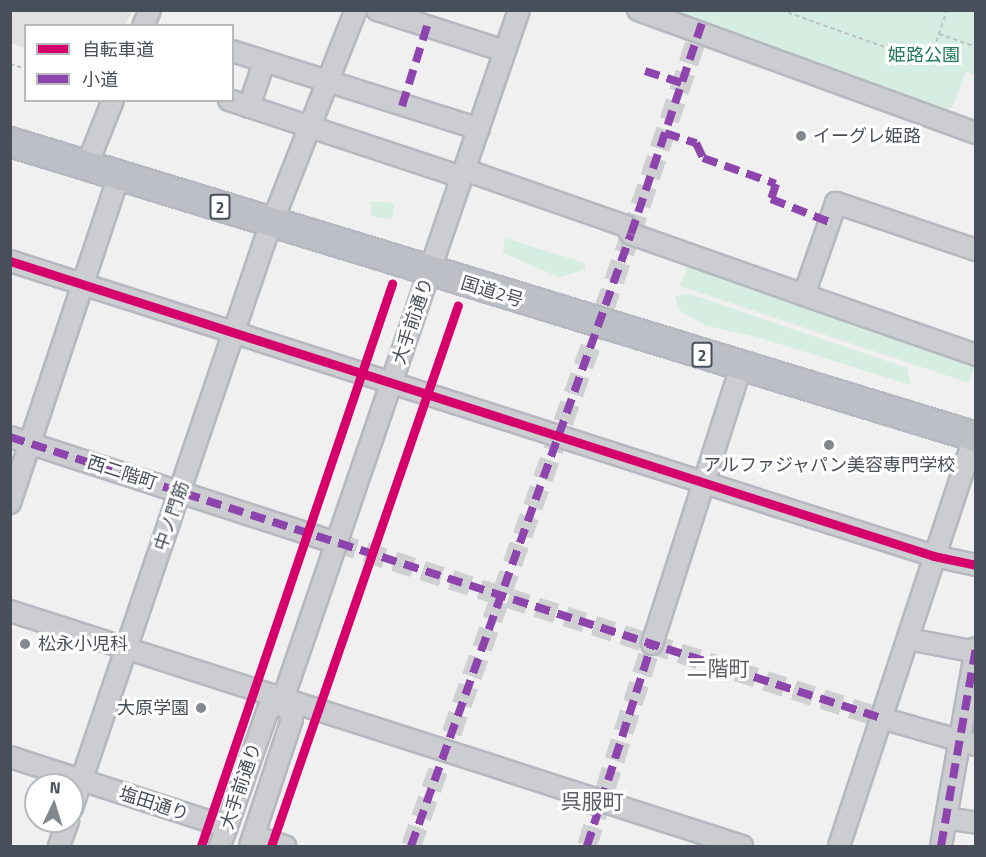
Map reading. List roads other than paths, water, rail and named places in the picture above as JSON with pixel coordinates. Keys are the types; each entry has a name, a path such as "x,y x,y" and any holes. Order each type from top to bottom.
{"highway":[{"name":"国道2号","path":"10,142 429,273 975,437"}],"street":[{"name":"中ノ門筋","path":"84,774 272,223 356,10"},
{"path":"377,10 505,51"},
{"name":"大手前通り","path":"220,846 268,710 283,699 519,10"},
{"path":"638,10 975,133"},
{"path":"234,52 478,129"},
{"path":"249,107 264,62"},
{"path":"87,165 112,102"},
{"path":"234,102 626,226 631,234 975,355"},
{"path":"10,503 86,284 119,176"},
{"path":"804,295 836,203 975,250"},
{"path":"10,261 393,381 934,556 975,565"},
{"path":"652,644 741,367"},
{"name":"西二階町","path":"10,437 337,543"},
{"path":"839,846 975,437"},
{"path":"10,611 742,846"},
{"path":"908,639 975,651 967,744 946,818 941,846"},
{"name":"大手前通り","path":"252,841 292,719 283,699"},
{"path":"881,718 967,744"},
{"name":"塩田通り","path":"10,757 60,773"},
{"name":"塩田通り","path":"84,781 227,827"},
{"path":"946,818 975,823"},
{"path":"252,841 285,846"}],"tunnel":[{"path":"411,846 631,234 702,23"},
{"path":"337,543 881,718"},
{"path":"587,846 652,644"}],"place":[{"name":"イーグレ姫路","path":"801,136"},
{"name":"アルファジャパン美容専門学校","path":"829,445"},
{"name":"松永小児科","path":"25,644"},
{"name":"大原学園","path":"201,708"}],"district":[{"name":"二階町","path":"718,668"},
{"name":"呉服町","path":"592,801"}],"park label":[{"name":"姫路公園","path":"924,55"}]}
